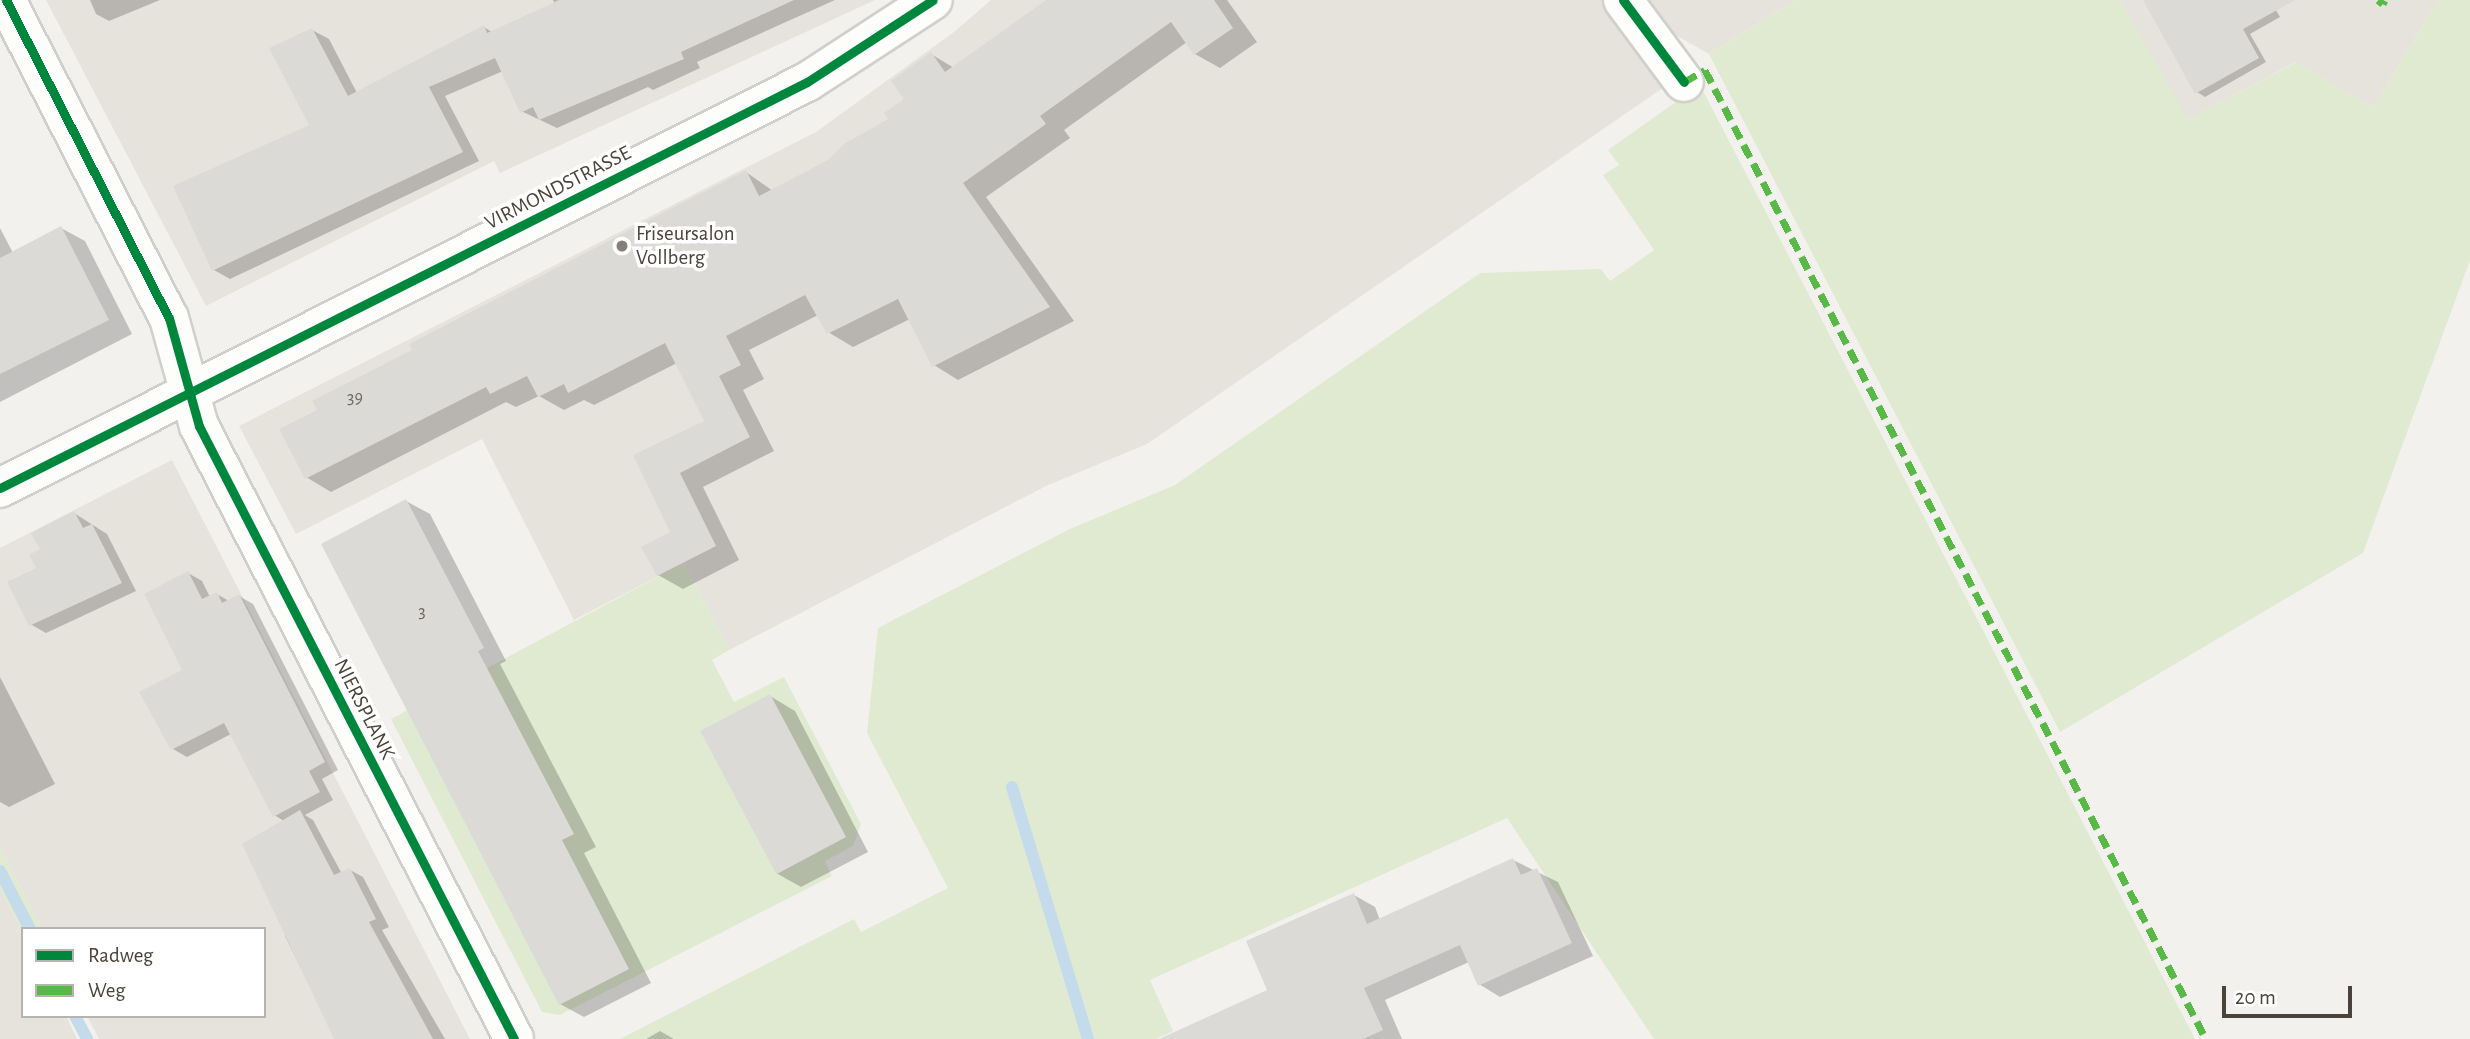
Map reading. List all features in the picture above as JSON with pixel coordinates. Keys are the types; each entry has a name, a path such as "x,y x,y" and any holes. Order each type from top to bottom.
{"street":[{"path":"6,0 169,317 190,393"},
{"name":"VIRMONDSTRASSE","path":"0,488 807,82 933,0"},
{"path":"1623,0 1684,82"},
{"name":"NIERSPLANK","path":"190,393 200,426 514,1039"}],"shaded area":[{"path":"46,0 875,0 500,173 494,161 206,306"},
{"path":"991,0 1607,0 1667,85 1147,444 1046,486 729,650 684,563 574,620 482,439 296,534 239,426 816,132 954,32"},
{"path":"1639,0 1795,0 1709,54 1656,24"},
{"path":"2119,0 2438,0 2373,108 2296,62 2187,120"},
{"path":"172,460 470,1039 99,1039 88,1018 266,1018 266,927 41,927 0,848 0,548"},
{"path":"0,889 21,929 21,1018 67,1018 77,1039 0,1039"}],"green space":[{"path":"1795,0 2119,0 2188,119 2297,62 2373,108 2438,0 2470,0 2470,260 2363,553 2060,732 1709,54"},
{"path":"1700,85 2195,1039 1654,1039 1507,818 1150,980 1173,1031 1156,1039 620,1039 854,919 861,932 948,888 867,733 878,628 1070,529 1175,485 1480,273 1601,269 1610,281 1654,250 1603,175 1619,165 1608,150"},
{"path":"684,563 729,650 712,660 734,702 784,677 861,824 853,846 825,861 832,876 560,1015 542,1012 391,719"},
{"path":"0,848 41,927 21,927 21,929 0,889"}],"building":[{"path":"559,0 794,0 681,52 684,59 539,120 533,107 520,113 495,58 429,87 463,152 212,271 173,186 309,125 269,48 312,28 348,96 484,25 487,33"},
{"path":"1046,0 1214,0 1233,28 1194,55 1171,22 1040,116 1046,124 963,183 1050,307 932,367 898,299 827,334 805,295 726,336 741,365 719,376 750,437 680,473 716,546 657,576 641,547 670,532 633,455 704,421 665,343 568,393 564,384 538,397 527,376 490,394 486,387 305,479 279,429 317,410 312,401 412,350 409,344 746,170 759,196 828,160 844,144 888,119 884,113 904,99 891,81 931,52 945,72"},
{"path":"2143,0 2295,0 2243,29 2259,58 2195,94"},
{"path":"61,226 109,320 0,374 0,258"},
{"path":"406,499 484,648 478,651 574,834 562,840 629,969 559,1005 321,544"},
{"path":"74,511 83,528 92,524 122,583 29,626 7,582 36,568 29,555 40,549 31,533"},
{"path":"188,571 202,599 217,592 222,603 239,594 325,762 309,771 320,792 273,817 224,723 171,750 139,692 182,670 144,594"},
{"path":"770,694 846,837 776,874 700,731"},
{"path":"300,810 334,875 350,868 376,919 369,922 433,1039 334,1039 242,844"},
{"path":"1513,858 1521,875 1537,868 1572,943 1478,986 1460,945 1364,988 1383,1030 1363,1039 1159,1039 1267,990 1246,941 1354,893 1367,924"}],"waterway":[{"path":"1012,787 1088,1039"},
{"path":"0,871 29,927"},
{"path":"76,1018 87,1039"}],"marked path":[{"path":"2378,0 2383,4 2385,0"},
{"path":"1684,82 1705,70 2206,1039"}],"cycle path":[{"path":"6,0 169,318 199,426 514,1039"},
{"path":"0,488 807,82 933,0"},
{"path":"1623,0 1684,82"}],"place":[{"name":"Friseursalon Vollberg","path":"622,246"}]}
